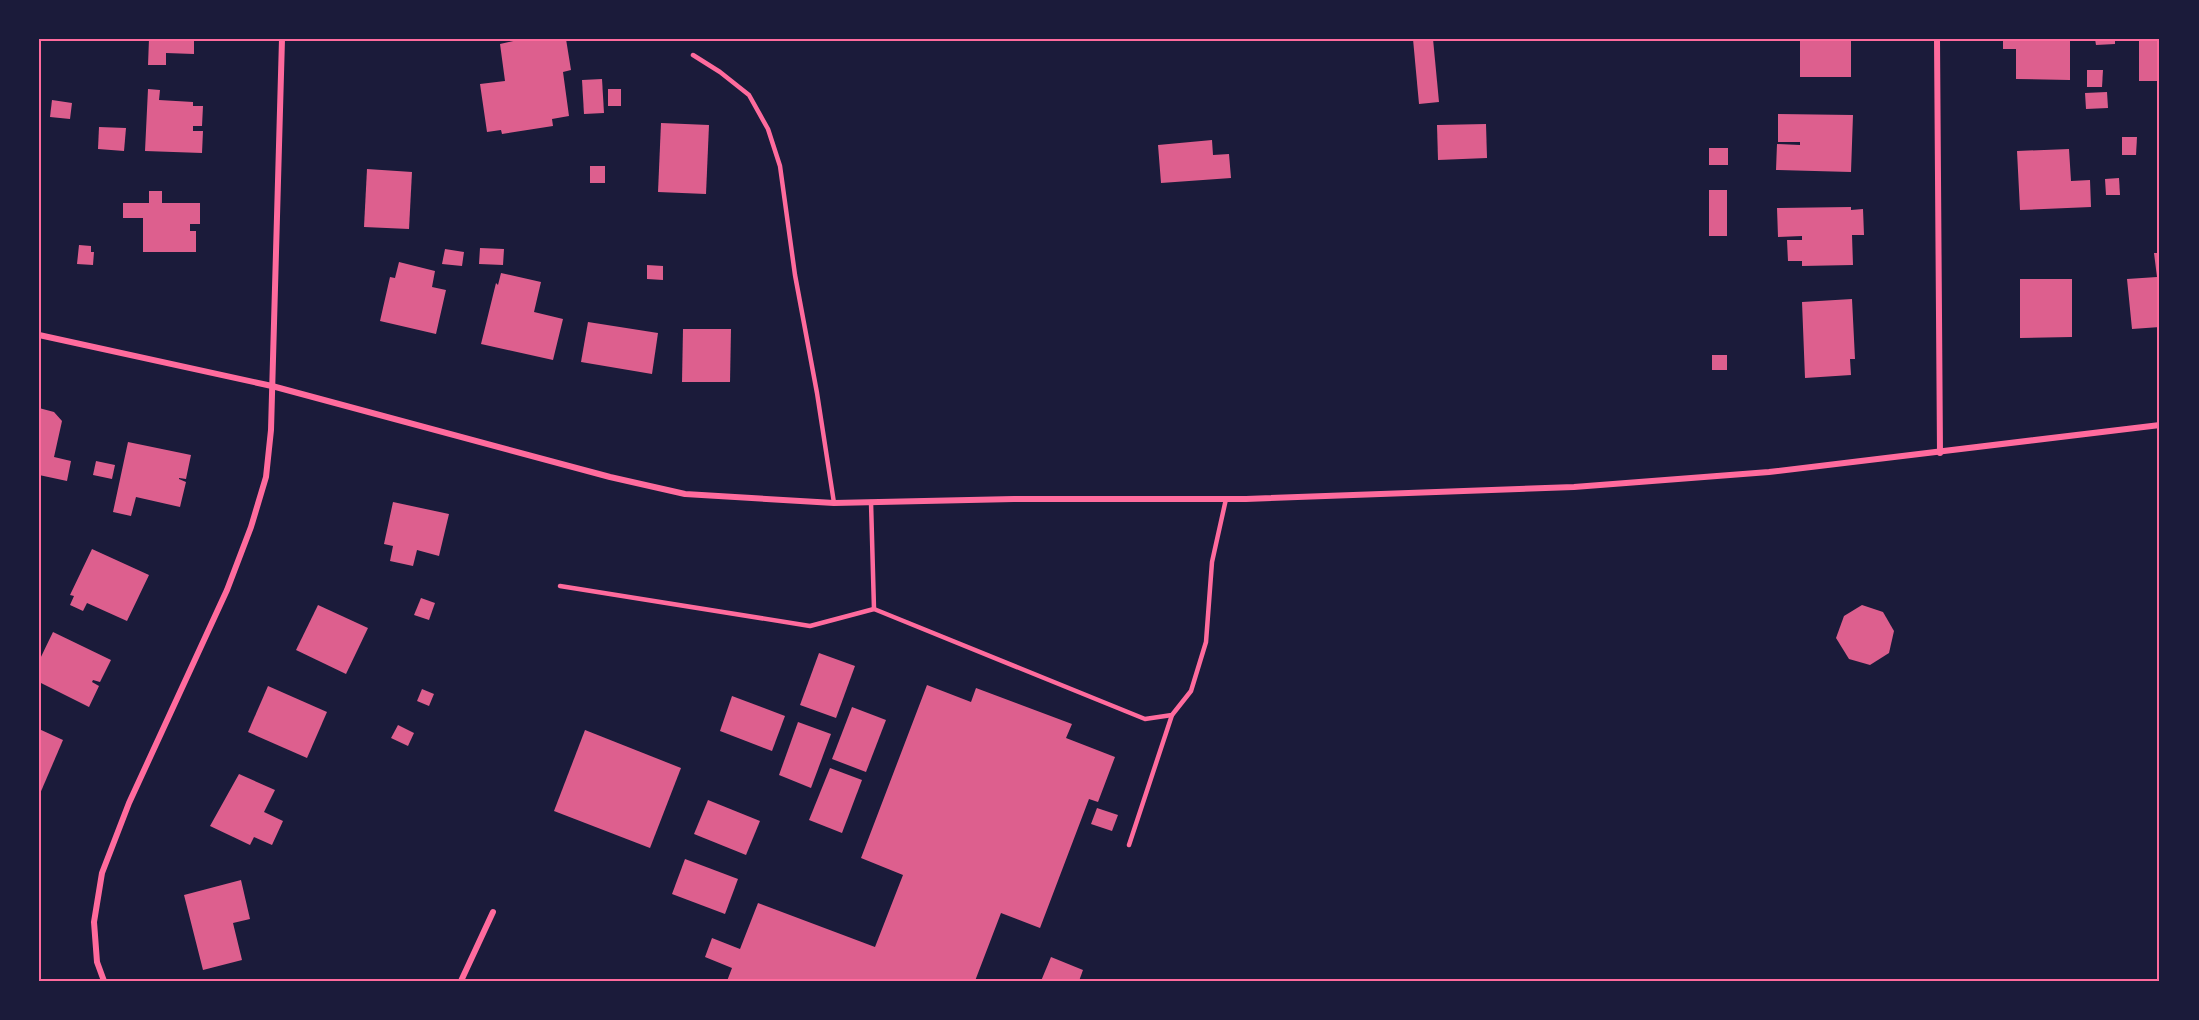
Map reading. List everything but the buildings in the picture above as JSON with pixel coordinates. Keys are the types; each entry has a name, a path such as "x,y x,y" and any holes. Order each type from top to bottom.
{"street":[{"path":"104,981 97,962 94,922 102,873 129,803 227,590 251,526 266,477 271,430 282,39"},
{"path":"1937,39 1940,453"},
{"path":"39,335 272,386 599,474 684,494 834,503 1014,499 1226,499 1574,487 1769,472 2160,425"},
{"path":"461,981 493,912"}],"lane":[{"path":"693,55 720,72 749,95 768,129 780,166 795,276 817,393 834,503"},
{"path":"1129,845 1172,715 1191,691 1206,642 1212,562 1226,499"},
{"path":"871,502 874,609"},
{"path":"560,586 810,626 874,609 1145,719 1172,715"}]}
